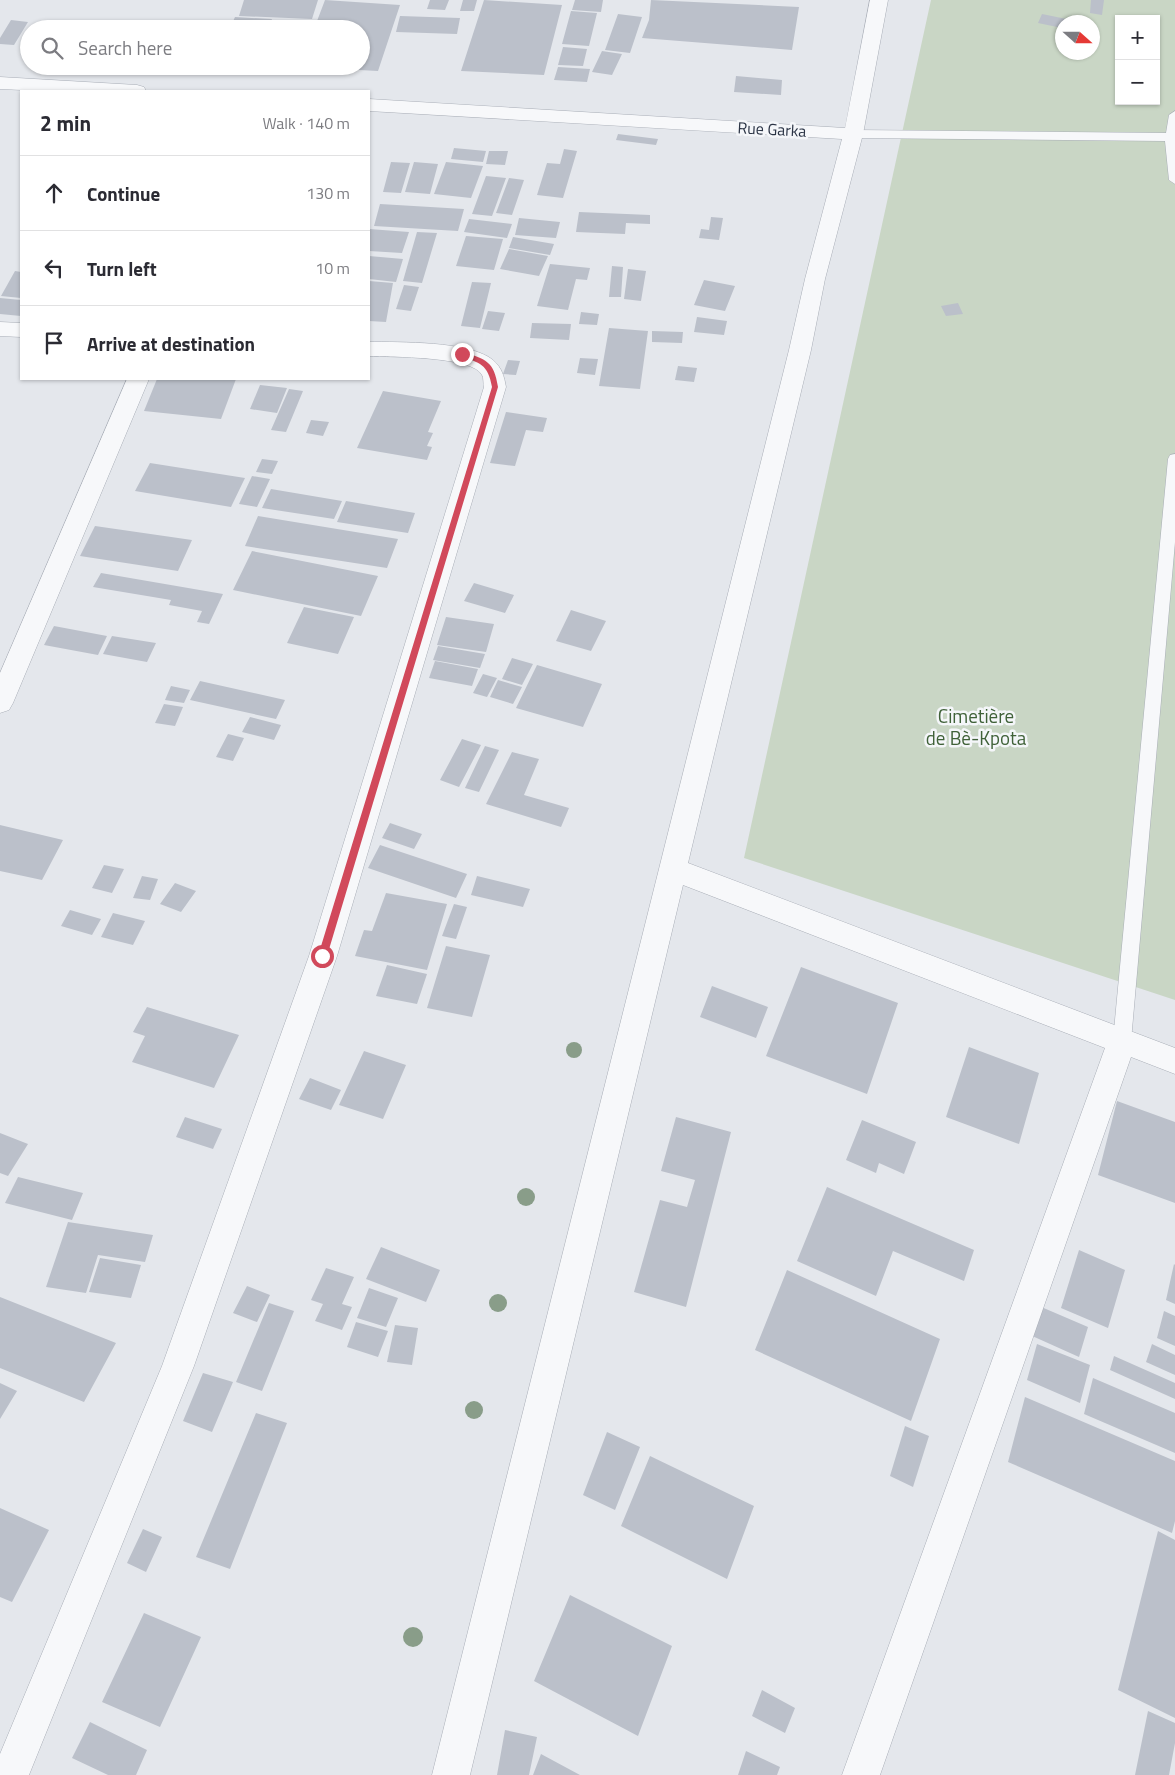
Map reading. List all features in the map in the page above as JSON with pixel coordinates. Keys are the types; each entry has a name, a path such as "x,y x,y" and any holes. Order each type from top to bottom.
{"street":[{"path":"451,1775 800,350 815,279 853,134 879,0"},
{"path":"0,83 120,90"},
{"name":"Rue Garka","path":"370,105 853,134"},
{"path":"0,329 20,330"},
{"path":"10,1775 178,1366 319,966 495,387 492,372 482,361 462,354 370,349"},
{"path":"0,703 138,380"},
{"path":"673,869 1175,1061"},
{"path":"861,1775 1122,1041"}],"lane":[{"path":"1175,115 1173,137 1175,180"},
{"name":"Rue Garka","path":"853,134 1173,137"},
{"path":"1122,1041 1175,459"}],"green space":[{"name":"Cimetière de Bè-Kpota","path":"931,0 1175,0 1175,1000 744,858"}],"building":[{"path":"244,0 318,0 312,19 239,16"},
{"path":"325,0 400,5 378,71 370,71 370,20 317,20"},
{"path":"430,0 449,0 445,10 427,9"},
{"path":"463,0 477,0 474,11 460,11"},
{"path":"484,0 562,5 544,75 461,71"},
{"path":"575,0 603,0 601,12 572,10"},
{"path":"651,0 799,7 792,50 642,38 649,20"},
{"path":"1091,0 1104,0 1102,15 1090,13"},
{"path":"571,11 597,13 589,46 562,44"},
{"path":"618,14 642,17 630,53 605,50"},
{"path":"1042,14 1055,17 1055,27 1038,23"},
{"path":"400,16 460,18 457,34 396,32"},
{"path":"235,17 272,19 272,20 234,20"},
{"path":"11,20 20,21 20,35 14,45 0,44 0,38"},
{"path":"563,47 587,49 583,66 558,65"},
{"path":"602,51 622,54 612,75 592,72"},
{"path":"558,67 590,69 587,82 554,80"},
{"path":"736,76 782,80 781,95 734,92"},
{"path":"618,134 658,139 656,145 616,140"},
{"path":"454,148 486,151 483,162 451,159"},
{"path":"564,149 577,151 563,198 537,195 547,163 560,164"},
{"path":"489,151 508,151 505,165 486,164"},
{"path":"391,162 410,163 401,193 383,192"},
{"path":"414,162 438,164 430,194 405,192"},
{"path":"446,162 483,166 471,198 434,194"},
{"path":"486,176 506,178 492,216 472,214"},
{"path":"509,178 524,180 512,215 496,213"},
{"path":"380,204 464,209 458,231 374,226"},
{"path":"579,212 650,215 650,224 626,223 625,234 576,232"},
{"path":"711,217 723,218 719,240 699,238 701,229 709,230"},
{"path":"519,218 560,222 556,238 515,235"},
{"path":"469,219 512,224 507,238 464,232"},
{"path":"370,229 409,232 402,253 370,251"},
{"path":"417,232 437,233 422,283 403,281"},
{"path":"466,236 503,239 494,270 456,266"},
{"path":"513,237 554,244 550,255 509,248"},
{"path":"509,249 548,256 539,276 500,269"},
{"path":"370,256 403,259 396,282 370,279"},
{"path":"550,264 590,268 587,280 576,279 568,310 537,306"},
{"path":"612,266 623,267 621,297 609,297"},
{"path":"628,269 646,271 641,301 624,299"},
{"path":"15,271 20,272 20,298 1,296"},
{"path":"704,280 735,286 725,311 694,305"},
{"path":"370,281 393,283 386,322 370,321"},
{"path":"472,282 491,283 480,328 461,326"},
{"path":"404,285 419,287 411,311 396,309"},
{"path":"0,298 20,300 20,316 0,314"},
{"path":"958,303 963,314 946,316 941,306"},
{"path":"488,311 505,313 499,331 482,329"},
{"path":"581,312 599,314 597,325 579,324"},
{"path":"697,317 727,321 724,335 694,332"},
{"path":"532,323 571,324 569,340 530,338"},
{"path":"609,328 648,331 640,389 599,386"},
{"path":"652,331 683,332 682,343 652,342"},
{"path":"580,358 598,359 595,375 577,373"},
{"path":"508,360 520,361 516,375 503,374"},
{"path":"678,366 697,368 694,382 675,380"},
{"path":"157,380 236,380 221,419 144,411"},
{"path":"260,385 287,388 277,413 250,409"},
{"path":"289,389 303,391 286,432 271,430"},
{"path":"383,391 441,401 428,432 433,433 427,446 432,447 427,460 357,448"},
{"path":"506,412 547,418 543,432 526,430 515,466 490,463"},
{"path":"311,420 329,422 323,436 306,433"},
{"path":"262,459 278,461 272,474 256,472"},
{"path":"150,463 245,478 231,507 135,491"},
{"path":"252,476 270,479 257,507 239,504"},
{"path":"271,489 342,501 334,519 262,508"},
{"path":"346,501 415,513 408,533 337,522"},
{"path":"258,516 398,539 387,568 245,546"},
{"path":"95,526 192,540 178,571 80,556"},
{"path":"252,551 378,576 361,616 233,590"},
{"path":"101,573 223,594 209,624 197,622 202,611 169,605 171,600 93,587"},
{"path":"474,583 514,595 505,613 464,601"},
{"path":"304,607 354,617 338,654 287,643"},
{"path":"571,610 606,621 591,651 556,641"},
{"path":"446,617 494,624 486,652 437,645"},
{"path":"54,626 107,636 98,655 44,645"},
{"path":"112,636 156,643 147,662 103,654"},
{"path":"438,646 485,654 480,668 433,660"},
{"path":"512,658 533,664 522,685 502,679"},
{"path":"435,661 478,669 472,686 429,678"},
{"path":"537,665 602,684 583,727 516,708"},
{"path":"483,674 497,678 487,697 473,693"},
{"path":"498,680 522,687 513,704 490,697"},
{"path":"200,681 285,700 276,719 190,700"},
{"path":"171,686 190,690 184,703 165,700"},
{"path":"164,704 183,707 175,726 155,723"},
{"path":"250,717 281,725 274,740 242,732"},
{"path":"228,734 244,738 233,761 216,757"},
{"path":"462,739 481,745 459,787 440,780"},
{"path":"485,746 499,750 479,792 465,788"},
{"path":"512,752 539,759 524,795 569,808 561,827 486,804"},
{"path":"390,823 422,834 414,849 382,838"},
{"path":"0,825 63,840 42,880 0,871"},
{"path":"380,845 467,874 456,898 368,868"},
{"path":"104,865 124,869 112,893 92,888"},
{"path":"142,876 158,879 150,900 133,898"},
{"path":"477,876 530,889 523,907 471,895"},
{"path":"175,883 196,891 181,912 160,904"},
{"path":"386,893 447,904 427,970 355,956 364,930 372,931"},
{"path":"454,904 467,907 456,939 442,936"},
{"path":"70,910 101,919 92,935 61,926"},
{"path":"113,913 145,921 133,945 101,937"},
{"path":"446,946 490,955 472,1017 427,1008"},
{"path":"387,965 427,974 417,1004 376,996"},
{"path":"801,967 898,1003 867,1094 766,1056"},
{"path":"712,986 768,1007 756,1038 700,1017"},
{"path":"147,1007 239,1035 214,1088 132,1062 145,1036 133,1032"},
{"path":"969,1047 1039,1073 1019,1144 946,1117"},
{"path":"364,1051 406,1065 383,1119 339,1105"},
{"path":"310,1078 341,1090 331,1110 299,1099"},
{"path":"1117,1101 1175,1122 1175,1203 1098,1175"},
{"path":"185,1117 222,1129 213,1149 176,1137"},
{"path":"676,1117 731,1132 686,1307 634,1292 660,1200 687,1207 695,1180 661,1171"},
{"path":"862,1120 916,1142 904,1174 879,1163 876,1173 846,1160"},
{"path":"0,1133 28,1144 8,1176 0,1173"},
{"path":"18,1177 83,1193 72,1220 5,1203"},
{"path":"827,1187 974,1250 964,1281 893,1251 876,1296 797,1261"},
{"path":"68,1222 153,1235 145,1262 98,1255 86,1293 46,1287"},
{"path":"381,1247 440,1270 426,1302 366,1279"},
{"path":"1079,1250 1125,1270 1108,1328 1061,1308"},
{"path":"100,1258 141,1265 131,1298 89,1292"},
{"path":"1175,1265 1175,1304 1166,1300"},
{"path":"326,1268 354,1277 342,1304 352,1307 342,1330 315,1321 323,1304 311,1300"},
{"path":"787,1270 940,1339 911,1421 755,1350"},
{"path":"247,1286 270,1295 257,1322 233,1313"},
{"path":"369,1288 398,1298 386,1327 357,1318"},
{"path":"0,1297 116,1343 84,1402 0,1368"},
{"path":"269,1303 294,1311 262,1391 236,1382"},
{"path":"1039,1306 1088,1327 1079,1357 1030,1335"},
{"path":"1164,1311 1175,1316 1175,1346 1157,1338"},
{"path":"356,1322 388,1331 378,1357 347,1347"},
{"path":"395,1325 418,1328 412,1365 387,1362"},
{"path":"1037,1344 1090,1365 1080,1403 1027,1380"},
{"path":"1152,1344 1175,1355 1175,1375 1146,1362"},
{"path":"1114,1356 1175,1383 1175,1399 1110,1370"},
{"path":"203,1373 233,1382 212,1432 183,1421"},
{"path":"1093,1378 1175,1413 1175,1453 1084,1414"},
{"path":"0,1383 17,1391 0,1419"},
{"path":"1025,1397 1175,1461 1175,1521 1172,1533 1008,1462"},
{"path":"256,1413 287,1423 230,1569 196,1557"},
{"path":"905,1426 929,1436 913,1487 890,1476"},
{"path":"607,1432 640,1447 615,1510 583,1495"},
{"path":"650,1456 754,1506 727,1579 621,1526"},
{"path":"0,1508 49,1530 12,1602 0,1597"},
{"path":"143,1529 162,1537 146,1572 127,1563"},
{"path":"1158,1531 1175,1540 1175,1718 1118,1690"},
{"path":"570,1595 672,1646 638,1736 534,1681"},
{"path":"144,1613 201,1637 160,1727 102,1702"},
{"path":"762,1690 795,1708 785,1733 752,1716"},
{"path":"1148,1711 1175,1723 1175,1743 1169,1775 1135,1775"},
{"path":"90,1722 147,1750 136,1775 108,1775 72,1758"},
{"path":"505,1730 537,1737 529,1775 497,1775"},
{"path":"746,1751 780,1767 777,1775 738,1775"},
{"path":"541,1754 580,1775 533,1775"}],"route":[{"path":"322,956 495,387 492,372 482,361 462,354"}]}
